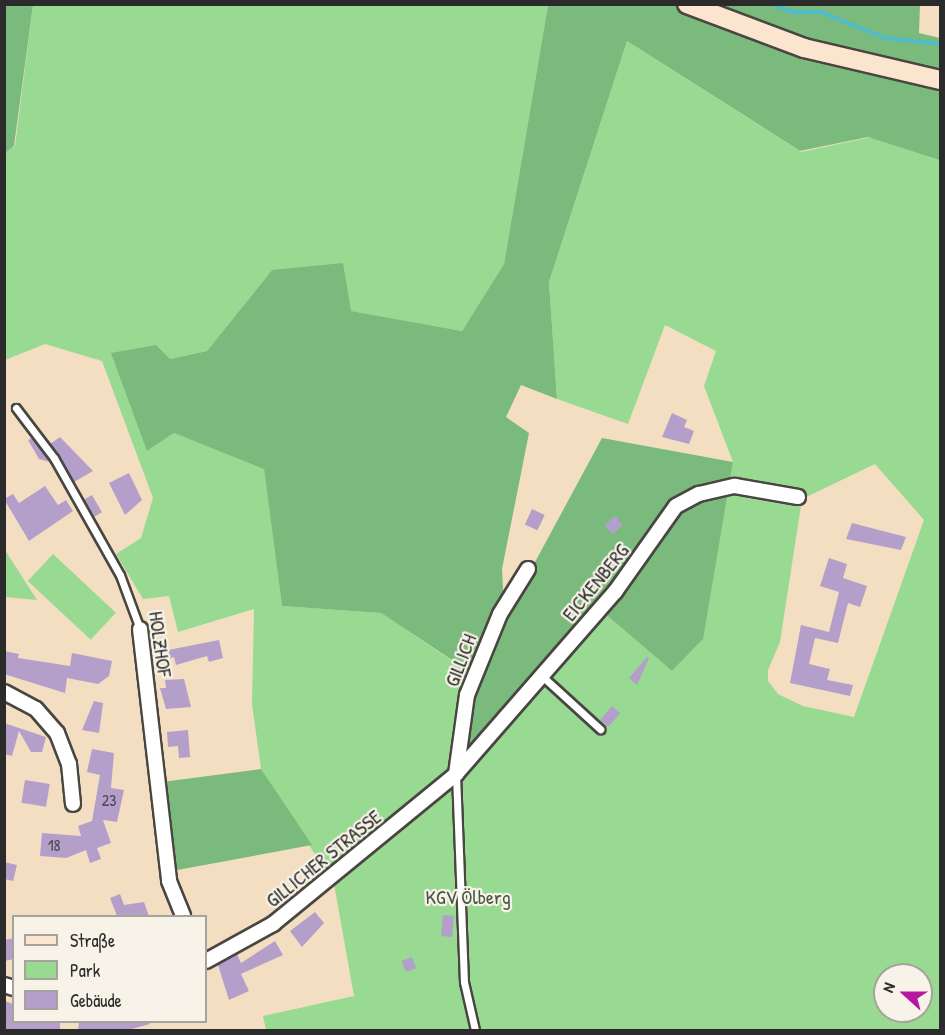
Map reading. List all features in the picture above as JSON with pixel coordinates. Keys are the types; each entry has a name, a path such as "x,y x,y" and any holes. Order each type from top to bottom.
{"main road":[{"path":"687,4 804,48 940,80"}],"street":[{"name":"EICKENBERG","path":"456,774 615,592 676,507 699,494 735,486 798,497"},
{"name":"GILLICH","path":"456,774 460,722 474,675 500,614 528,569"},
{"name":"HOLZHOF","path":"140,629 169,881 183,915"},
{"path":"4,692 36,709 57,733 69,764 73,804"},
{"name":"GILLICHER STRASSE","path":"207,960 273,924 456,774"}],"lane":[{"name":"HOLZHOF","path":"16,408 54,458 120,575 140,629"},
{"path":"542,676 600,729"},
{"path":"456,774 464,982 475,1030"}],"green space":[{"path":"5,4 33,5 14,146 5,153"},
{"path":"33,5 548,5 504,264 462,331 350,311 272,270 207,351 170,359 147,451 174,433 264,468 282,606 381,613 470,673 453,767 328,875 261,769 252,704 254,609 178,632 169,596 143,599 116,554 141,538 153,498 102,361 45,344 5,360 4,153 15,146"},
{"path":"548,5 920,5 919,33 940,38 940,160 868,137 800,151 627,41 549,282 557,399 521,385 506,417 529,433 502,569 504,607 528,575 602,438 733,462 703,639 672,671 603,612 461,760 470,672 381,613 282,606 264,469 174,433 147,451 111,353 156,345 170,359 207,351 272,270 343,263 351,311 462,331 504,264"},
{"name":"KGV Ölberg","path":"627,41 801,152 871,137 940,157 940,1030 266,1030 263,1016 354,996 334,884 456,780 603,612 672,671 702,640 733,462 704,386 716,351 665,325 628,424 557,399 549,282","holes":["875,464 924,520 854,717 803,706 778,694 768,681 768,670 780,642 802,499"]},
{"path":"5,550 37,600 5,597"},
{"path":"53,554 116,613 91,640 28,581"},
{"path":"261,769 312,845 172,871 162,782"}],"building":[{"path":"672,413 687,420 684,427 694,431 689,444 662,437"},
{"path":"60,437 93,471 74,482 50,444"},
{"path":"32,438 50,462 39,459 28,440"},
{"path":"129,473 142,500 125,515 109,483"},
{"path":"45,486 58,505 66,500 73,511 29,541 4,499 13,494 19,503"},
{"path":"92,495 102,512 94,517 84,500"},
{"path":"532,509 545,515 538,530 525,524"},
{"path":"615,516 623,525 613,534 605,525"},
{"path":"852,523 906,537 901,550 846,539"},
{"path":"829,558 847,564 843,578 867,586 860,607 848,603 838,643 815,638 809,664 830,669 827,680 853,685 850,696 790,683 801,625 829,632 839,592 820,586"},
{"path":"219,640 223,658 209,662 207,656 176,665 174,657 165,660 163,651"},
{"path":"4,651 19,654 18,658 70,666 72,653 112,661 109,676 98,684 67,678 65,693 4,674"},
{"path":"647,657 649,658 637,685 629,678"},
{"path":"184,679 191,707 166,709 160,688 166,688 165,680"},
{"path":"94,701 103,703 99,733 82,730"},
{"path":"612,706 620,713 608,727 600,720"},
{"path":"4,723 46,737 42,752 31,752 19,731 12,756 4,754"},
{"path":"188,730 190,757 179,758 178,746 168,747 167,732"},
{"path":"92,749 114,753 111,788 124,790 117,822 103,820 111,843 97,848 101,859 90,863 86,850 66,858 40,856 42,833 81,836 78,826 92,821 100,775 87,772"},
{"path":"25,780 50,784 46,807 21,803"},
{"path":"4,862 17,865 13,881 4,879"},
{"path":"120,894 124,905 144,902 149,915 117,915 110,898"},
{"path":"315,912 324,923 302,947 290,931"},
{"path":"443,915 454,916 452,937 441,936"},
{"path":"12,938 12,959 4,961 4,940"},
{"path":"275,941 283,955 241,974 249,991 229,1000 218,965 237,954 241,963"},
{"path":"412,957 416,968 406,972 402,961"},
{"path":"4,1001 12,1003 12,1023 60,1023 60,1030 4,1030"},
{"path":"79,1023 150,1024 128,1030 78,1030"}],"waterway":[{"path":"772,4 791,12 820,12 886,38 940,44"}]}
